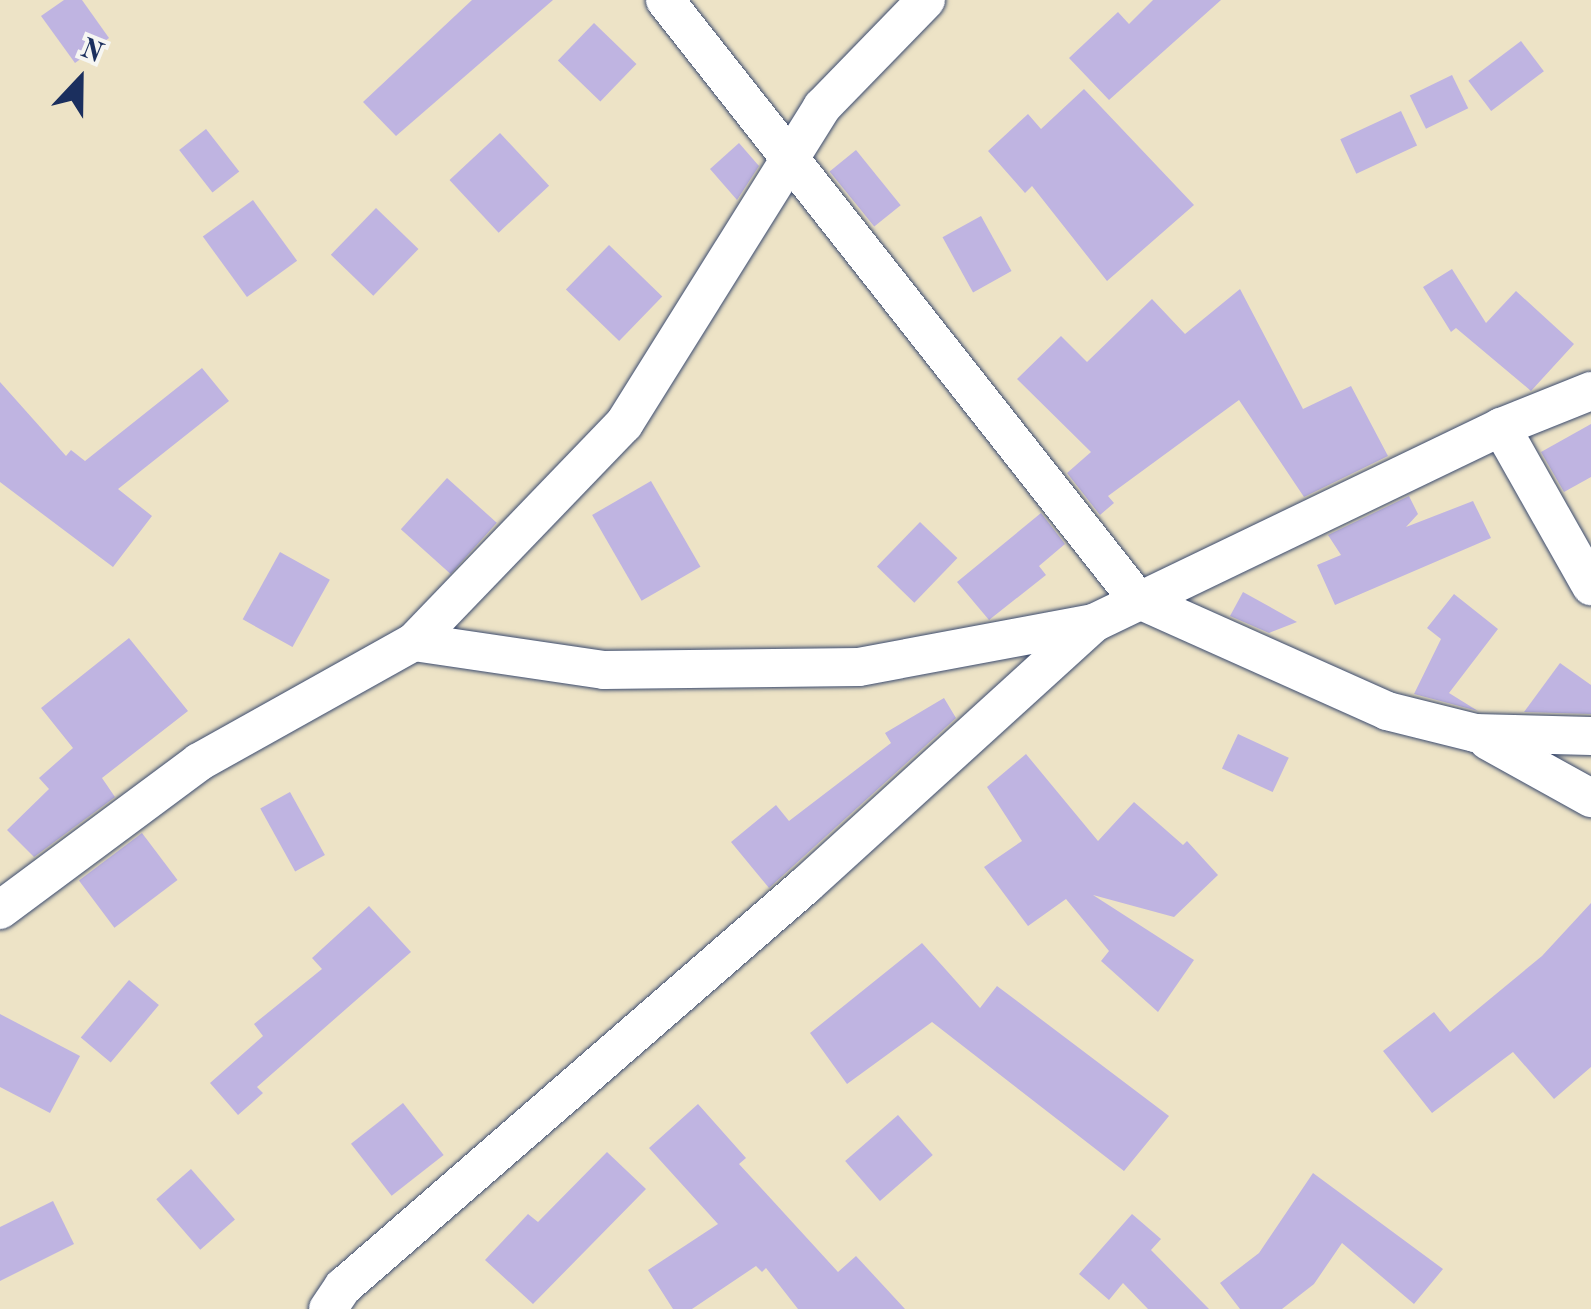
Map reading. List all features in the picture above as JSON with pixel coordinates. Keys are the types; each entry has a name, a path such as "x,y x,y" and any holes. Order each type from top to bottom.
{"street":[{"path":"666,0 1137,599 1324,686 1474,734 1591,798"},
{"path":"0,910 199,762 414,642 624,424 794,160 822,107 926,0"},
{"path":"328,1309 343,1287 806,885 1094,623 1501,427 1591,391"},
{"path":"1501,427 1591,586"},
{"path":"414,642 604,670 859,666 1094,623"},
{"path":"1474,734 1591,736"}],"building":[{"path":"64,0 82,0 109,38 75,63 41,16"},
{"path":"472,0 553,0 396,136 363,102"},
{"path":"1153,0 1221,0 1109,100 1069,58 1118,12 1129,24"},
{"path":"594,23 636,64 600,101 558,60"},
{"path":"1521,41 1544,71 1491,111 1468,81"},
{"path":"1452,75 1468,108 1426,129 1410,96"},
{"path":"1084,89 1194,205 1107,281 1032,186 1025,193 988,151 1028,114 1041,129"},
{"path":"1401,111 1417,145 1356,174 1340,139"},
{"path":"206,129 239,172 212,192 179,150"},
{"path":"500,133 549,186 499,233 450,180"},
{"path":"739,143 759,166 737,200 710,169"},
{"path":"856,150 901,205 874,227 830,171"},
{"path":"253,200 297,261 247,297 203,236"},
{"path":"376,208 418,249 373,296 331,255"},
{"path":"981,216 1012,271 973,292 943,237"},
{"path":"609,245 662,296 619,341 566,290"},
{"path":"1452,269 1486,323 1516,291 1574,344 1531,391 1456,328 1451,332 1423,287"},
{"path":"1240,289 1303,409 1351,386 1388,456 1304,497 1239,400 1108,496 1114,503 1100,515 1067,473 1091,452 1017,379 1061,336 1087,362 1152,299 1185,334"},
{"path":"202,368 229,401 118,489 152,516 113,567 0,482 0,382 66,456 71,450 85,461"},
{"path":"1591,424 1591,477 1564,492 1541,452"},
{"path":"447,478 497,523 451,574 401,529"},
{"path":"651,481 700,567 642,601 592,515"},
{"path":"1409,496 1418,514 1406,527 1473,501 1491,538 1335,605 1317,565 1341,555 1328,535"},
{"path":"1041,513 1065,544 1039,566 1046,575 989,620 957,582"},
{"path":"920,522 957,558 914,603 877,567"},
{"path":"280,552 330,580 293,647 243,619"},
{"path":"1243,592 1297,622 1269,633 1230,616"},
{"path":"1454,594 1498,629 1449,693 1478,711 1414,694 1441,639 1427,628"},
{"path":"129,638 188,711 102,778 115,797 34,857 7,830 49,789 39,778 73,748 41,708"},
{"path":"1560,663 1591,685 1591,714 1524,712"},
{"path":"944,698 956,718 769,888 731,842 776,805 789,821 891,743 885,733"},
{"path":"1238,734 1289,758 1273,792 1222,768"},
{"path":"1026,754 1098,841 1134,802 1183,845 1187,841 1218,875 1174,917 1093,895 1194,960 1158,1012 1101,961 1109,951 1066,899 1028,926 984,867 1022,841 987,787"},
{"path":"290,792 325,855 295,871 260,808"},
{"path":"142,833 178,880 114,928 79,881"},
{"path":"1591,903 1591,1067 1554,1099 1513,1052 1432,1113 1383,1051 1434,1012 1450,1032 1542,956"},
{"path":"369,906 411,952 257,1087 263,1093 238,1115 210,1083 263,1036 254,1024 322,969 312,958"},
{"path":"922,943 980,1008 997,986 1169,1116 1124,1171 932,1022 847,1084 810,1033"},
{"path":"129,980 159,1005 111,1063 81,1037"},
{"path":"0,1014 80,1056 50,1113 0,1087"},
{"path":"403,1103 444,1155 392,1196 351,1144"},
{"path":"698,1104 746,1158 739,1164 838,1272 856,1256 905,1309 798,1309 766,1268 762,1272 756,1266 692,1309 673,1309 648,1270 718,1224 649,1148"},
{"path":"898,1115 933,1155 880,1201 845,1161"},
{"path":"607,1152 646,1189 533,1304 485,1260 528,1214 538,1222"},
{"path":"191,1169 235,1220 200,1250 156,1199"},
{"path":"1313,1173 1443,1269 1414,1304 1342,1243 1314,1284 1282,1309 1240,1309 1220,1283 1259,1253"},
{"path":"53,1201 74,1244 0,1281 0,1227"},
{"path":"1132,1214 1161,1239 1151,1250 1209,1309 1148,1309 1123,1283 1109,1300 1079,1274"}]}
